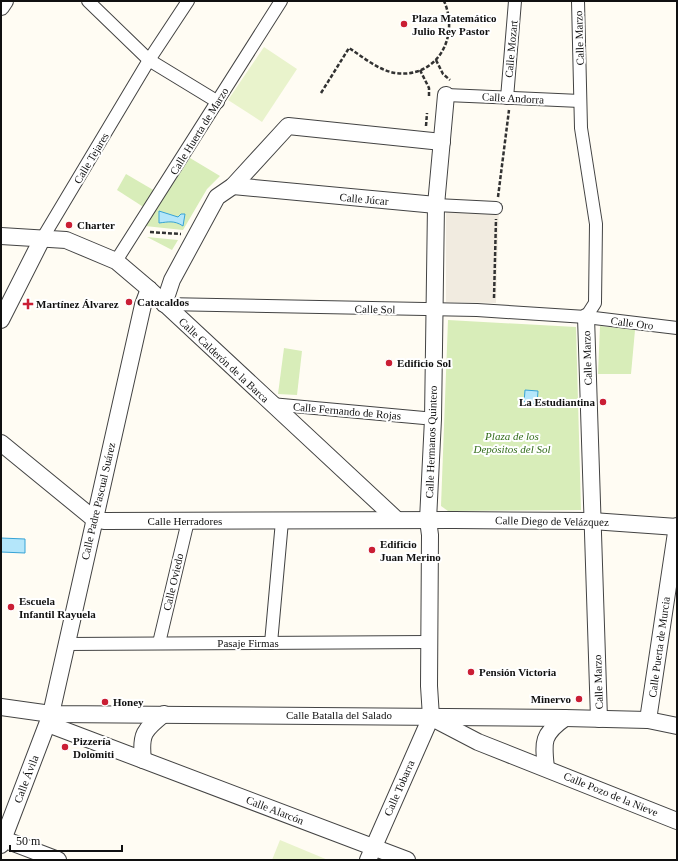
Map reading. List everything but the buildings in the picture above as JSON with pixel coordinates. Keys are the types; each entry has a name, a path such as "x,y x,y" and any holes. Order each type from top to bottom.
{"street":[{"path":"1,7 5,1"},
{"path":"88,1 150,60 218,102"},
{"name":"Calle Tejares","path":"1,320 42,239 150,60 188,1"},
{"name":"Calle Huerta de Marzo","path":"116,261 281,1"},
{"name":"Calle Mozart","path":"509,98 515,1"},
{"name":"Calle Marzo","path":"578,1 581,128 596,224 595,303 586,317 599,719"},
{"name":"Calle Andorra","path":"449,88 509,98 580,101"},
{"name":"Calle Hermanos Quintero","path":"431,717 429,686 430,535 428,520 436,310 436,205 449,88"},
{"path":"164,304 172,280 217,197 233,186 288,126 442,142"},
{"name":"Calle Júcar","path":"233,186 436,205 496,208"},
{"name":"Calle Calderón de la Barca","path":"1,236 66,240 116,261 149,289 396,520"},
{"name":"Calle Padre Pascual Suárez","path":"49,719 143,305 149,289"},
{"name":"Calle Sol","path":"164,304 477,310 586,317"},
{"name":"Calle Oro","path":"586,317 677,328"},
{"name":"Calle Fernando de Rojas","path":"271,404 424,418"},
{"path":"1,443 94,518"},
{"name":"Calle Herradores","path":"94,518 104,521 396,520"},
{"path":"396,520 428,520"},
{"name":"Calle Diego de Velázquez","path":"428,520 592,521 677,526"},
{"name":"Calle Oviedo","path":"159,643 188,521"},
{"path":"271,643 282,521"},
{"name":"Calle Puerta de Murcia","path":"648,720 677,526"},
{"name":"Pasaje Firmas","path":"66,644 429,642"},
{"name":"Calle Batalla del Salado","path":"1,707 49,719 164,714 566,718 648,720 677,726"},
{"path":"143,760 142,736 148,727 164,714"},
{"name":"Calle Pozo de la Nieve","path":"431,717 478,742 677,821"},
{"name":"Calle Tobarra","path":"371,854 431,717"},
{"path":"546,768 544,742 556,724 566,718"},
{"name":"Calle Alarcón","path":"49,719 143,760 371,854 407,860"},
{"name":"Calle Ávila","path":"2,842 49,719"},
{"path":"2,842 58,860"}],"path":[{"path":"321,93 349,48 381,68 394,73 410,73 420,70 436,60 447,42 450,32 450,21 444,1"},
{"path":"436,60 449,88"},
{"path":"420,70 429,88 429,101"},
{"path":"506,133 509,98"},
{"path":"426,128 428,108"},
{"path":"136,231 196,235"}],"green space":[{"path":"264,47 297,69 262,122 228,100"},
{"path":"190,158 220,176 207,189 183,230 145,226"},
{"path":"126,174 155,191 145,208 117,190"},
{"path":"147,237 178,240 172,250"},
{"name":"Plaza de los Depósitos del Sol","path":"448,320 576,327 581,510 448,511 441,506"},
{"path":"600,326 635,330 631,374 598,374"},
{"path":"284,348 302,351 297,395 278,394"},
{"path":"280,840 328,860 272,860"}],"shaded area":[{"path":"446,202 499,205 496,303 446,302"}],"water":[{"path":"159,211 178,217 181,214 185,214 183,226 174,222 159,223"},
{"path":"525,390 538,391 537,404 524,403"},
{"path":"1,538 25,539 25,553 1,552"}],"place":[{"name":"Plaza Matemático Julio Rey Pastor","path":"404,24"},
{"name":"Charter","path":"69,225"},
{"name":"Catacaldos","path":"129,302"},
{"name":"Martínez Álvarez","path":"28,304"},
{"name":"Edificio Sol","path":"389,363"},
{"name":"La Estudiantina","path":"603,402"},
{"name":"Edificio Juan Merino","path":"372,550"},
{"name":"Escuela Infantil Rayuela","path":"11,607"},
{"name":"Pensión Victoria","path":"471,672"},
{"name":"Minervo","path":"579,699"},
{"name":"Honey","path":"105,702"},
{"name":"Pizzería Dolomiti","path":"65,747"}]}
